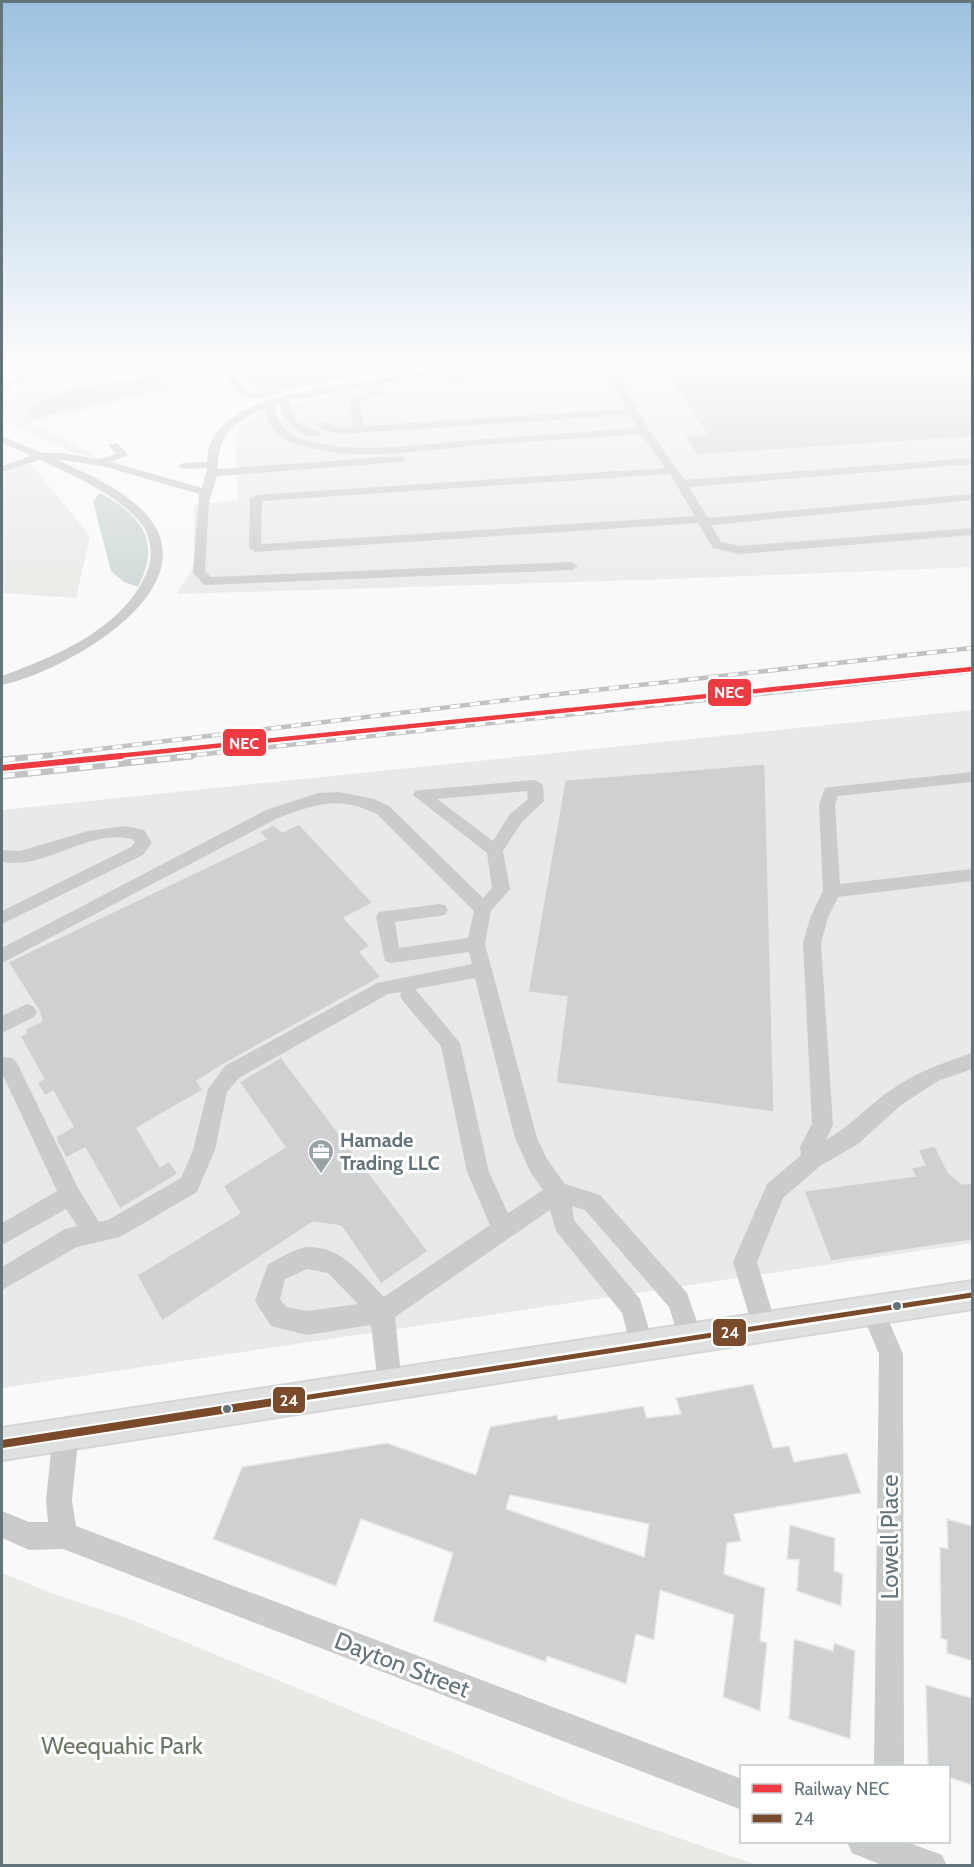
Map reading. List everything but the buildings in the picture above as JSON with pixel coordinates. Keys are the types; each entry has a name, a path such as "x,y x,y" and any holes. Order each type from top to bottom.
{"main road":[{"path":"2,1444 972,1295"}],"street":[{"path":"2,681 63,655 110,626 143,592 152,576 157,558 151,530 132,508 108,492 25,453"},
{"path":"97,463 123,455 121,453"},
{"path":"213,453 204,492 199,572 207,581 256,564 704,520 972,497"},
{"path":"183,466 211,469 325,468 445,453"},
{"path":"658,453 704,520 717,545 740,550 972,532"},
{"path":"2,469 34,459 56,456 97,463 204,492"},
{"path":"681,484 972,461"},
{"path":"325,468 329,494"},
{"path":"256,564 256,498 670,471"},
{"path":"256,564 572,566"},
{"path":"812,1159 811,1147 823,1125 812,943 819,918 832,891 827,805 831,792 972,777"},
{"path":"495,851 422,795 535,785 536,801 516,818 495,851 501,889 483,909 476,944 526,1138 539,1166 558,1192 564,1224 632,1307 642,1346"},
{"path":"2,957 272,814 318,798 356,799 383,810 483,909"},
{"path":"2,866 20,857 117,830 134,831 141,835 144,843 137,851 2,918"},
{"path":"2,856 20,857"},
{"path":"832,891 972,875"},
{"path":"439,910 385,917 391,956 476,944"},
{"path":"2,1279 73,1237 112,1230 189,1185 204,1150 218,1089 232,1072 384,988 483,969"},
{"path":"410,995 450,1043 478,1172 497,1216 506,1227"},
{"path":"2,1025 27,1012"},
{"path":"765,1328 746,1262 775,1191 812,1159 851,1137 894,1099 931,1075 972,1061"},
{"path":"2,1065 5,1064 10,1069 70,1195 94,1234"},
{"path":"390,1385 382,1312 558,1192"},
{"path":"558,1192 592,1202 606,1217 679,1301 691,1339"},
{"path":"2,1235 70,1195"},
{"name":"Lowell Place","path":"873,1311 891,1354 889,1765"},
{"path":"63,1535 59,1500 66,1433"},
{"name":"Dayton Street","path":"2,1525 29,1536 63,1535 740,1795"},
{"path":"880,1845 932,1866"}],"shaded area":[{"path":"236,453 972,453 972,567 673,579 177,594 194,565 194,505 238,500"},
{"path":"100,493 127,511 144,531 148,543 148,556 138,587 124,582 111,571 93,501"},
{"path":"972,710 972,1243 2,1388 2,810"}],"green space":[{"path":"73,453 90,453 99,458"},
{"path":"30,463 90,536 76,598 2,593 2,472"},
{"name":"Weequahic Park","path":"2,1573 51,1593 127,1618 571,1801 757,1865 2,1865"}],"railway":[{"path":"33,757 550,695 972,648"},
{"path":"177,757 972,671"},
{"path":"2,760 49,756"},
{"path":"2,776 191,756"}],"rail line":[{"name":"NEC","path":"2,768 856,679 972,669"}],"transit line":[{"name":"24","path":"2,1444 972,1295"}],"place":[{"name":"Hamade Trading LLC","path":"321,1175"}]}
